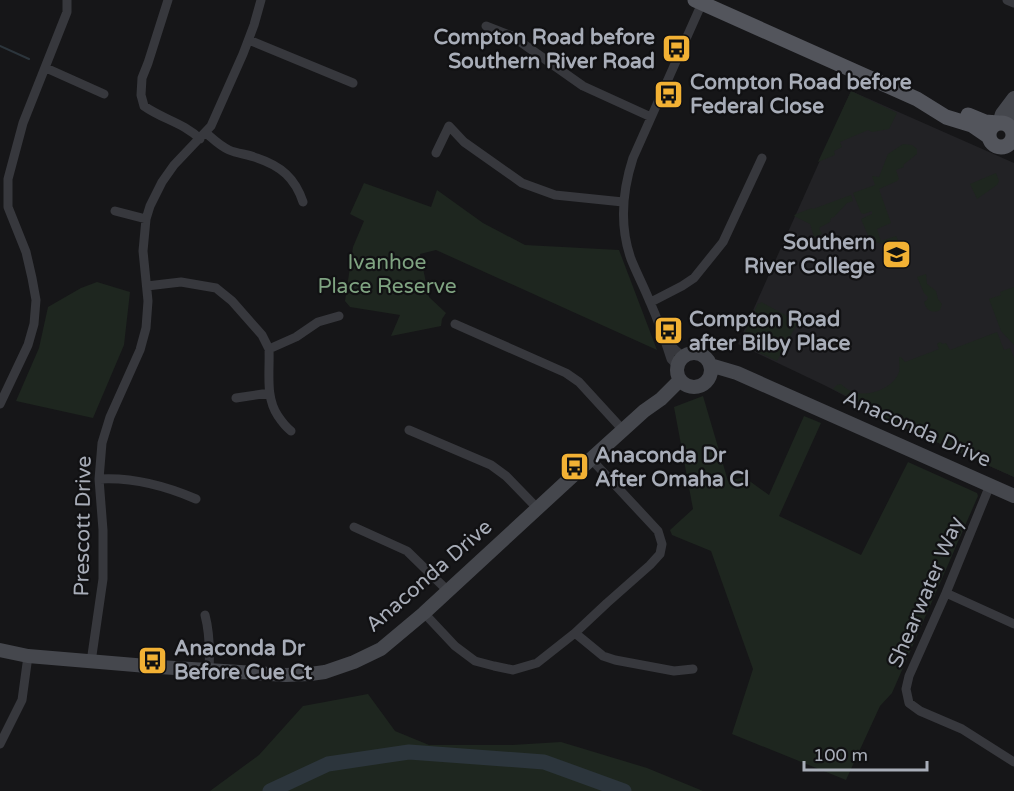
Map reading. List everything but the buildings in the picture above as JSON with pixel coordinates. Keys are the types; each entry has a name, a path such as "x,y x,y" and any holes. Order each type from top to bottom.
{"main road":[{"path":"698,2 917,99 946,117 972,125 988,136 996,147 1003,147 1014,106"},
{"path":"1008,133 1002,114 1014,98"},
{"path":"917,99 950,108 1008,133"},
{"name":"Anaconda Drive","path":"0,650 28,656 91,662 270,675 298,675 339,668 381,649 424,613 644,411 685,384 695,388 705,384 711,370 708,360 694,353 681,361"},
{"path":"681,361 677,371 685,384"},
{"name":"Anaconda Drive","path":"711,370 737,373 1014,496"}],"street":[{"path":"0,404 28,345 34,324 36,300 26,252 4,208 23,123 67,12 67,0"},
{"path":"168,0 142,78 141,95 144,106 232,151 256,157 284,172 295,183 303,202"},
{"name":"Prescott Drive","path":"91,662 103,579 103,531 99,479 102,443 110,417 140,350 146,328 148,301 143,251 146,219 162,182 174,165 203,136 215,117 249,40 261,0"},
{"path":"1007,0 1014,3"},
{"path":"681,361 671,358 651,302 632,259 624,227 623,202 626,179 633,158 698,2"},
{"path":"486,26 512,36 583,86 651,117"},
{"path":"249,40 353,83"},
{"path":"46,68 104,94"},
{"path":"436,153 449,126 464,142 522,183 555,195 623,202"},
{"path":"651,302 694,278 723,242 762,158"},
{"path":"115,211 146,219"},
{"path":"147,286 181,282 216,288 232,301 262,335 269,350 269,393 272,405 291,432"},
{"path":"269,350 296,337 318,322 339,316"},
{"path":"455,324 566,373 579,382 623,430"},
{"path":"236,398 269,393"},
{"path":"410,430 491,465 506,476 538,509"},
{"path":"424,613 455,646 476,661 513,670 537,663 575,633 650,565 660,554 662,544 658,531 591,459"},
{"path":"99,479 151,483 174,489 196,499"},
{"name":"Shearwater Way","path":"990,485 909,676 906,689 909,703 920,711 962,729 1014,762"},
{"path":"354,527 407,551 448,591"},
{"path":"946,593 1014,624"},
{"path":"205,615 210,644 209,670"},
{"path":"575,633 598,652 615,660 674,671 693,669"},
{"path":"0,744 22,700 28,656"}],"shaded area":[{"name":"Southern River College","path":"851,91 1014,163 1014,477 883,418 876,412 826,386 738,344"}],"green space":[{"path":"851,91 897,113 889,129 872,132 868,130 840,142 842,147 834,151 835,155 818,162"},
{"path":"903,144 912,145 917,149 917,154 903,165 904,167 896,170 899,179 897,181 879,189 891,223 877,229 881,241 896,236 898,240 887,244 878,243 870,240 861,219 872,214 872,211 861,213 853,193 875,185 872,176 879,177 888,154"},
{"path":"996,173 999,181 997,185 977,199 970,184"},
{"name":"Ivanhoe Place Reserve","path":"364,183 431,207 437,190 483,223 525,245 619,250 657,350 436,250 420,254 429,297 446,313 441,326 391,336 400,315 350,307 345,301 353,247 364,221 350,214"},
{"path":"851,195 853,201 847,203 831,218 830,222 819,228 822,234 814,237 810,224 794,216 812,208"},
{"path":"926,274 927,284 936,291 942,304 940,310 934,312 926,307 924,302 928,297 917,277"},
{"path":"97,282 130,292 124,345 93,418 16,401 39,348 48,307 81,288"},
{"path":"1014,287 1014,345 1001,331 989,299"},
{"path":"761,302 798,322 777,361 740,344 758,303"},
{"path":"997,332 1004,350 1010,348 1014,358 1014,477 883,418 881,413 833,389 841,384 857,393 876,392 896,377 899,370 899,357 905,362 939,349 937,344 940,342 946,343 950,350"},
{"path":"703,396 728,481 744,477 769,495 804,416 821,423 779,516 861,555 908,462 977,493 978,496 892,693 880,706 846,780 732,734 753,669 711,551 672,535 670,530 693,509 674,407"},
{"path":"368,694 395,731 429,745 512,745 561,742 647,768 703,791 210,791 259,755 303,706"}],"waterway":[{"path":"0,46 29,59"},
{"path":"270,791 328,764 409,752 544,762 624,791"}],"place":[{"name":"Compton Road before Southern River Road","path":"676,49"},
{"name":"Compton Road before Federal Close","path":"669,94"},
{"name":"Southern River College","path":"896,254"},
{"name":"Compton Road after Bilby Place","path":"668,331"},
{"name":"Anaconda Dr After Omaha Cl","path":"574,467"},
{"name":"Anaconda Dr Before Cue Ct","path":"153,660"}]}
